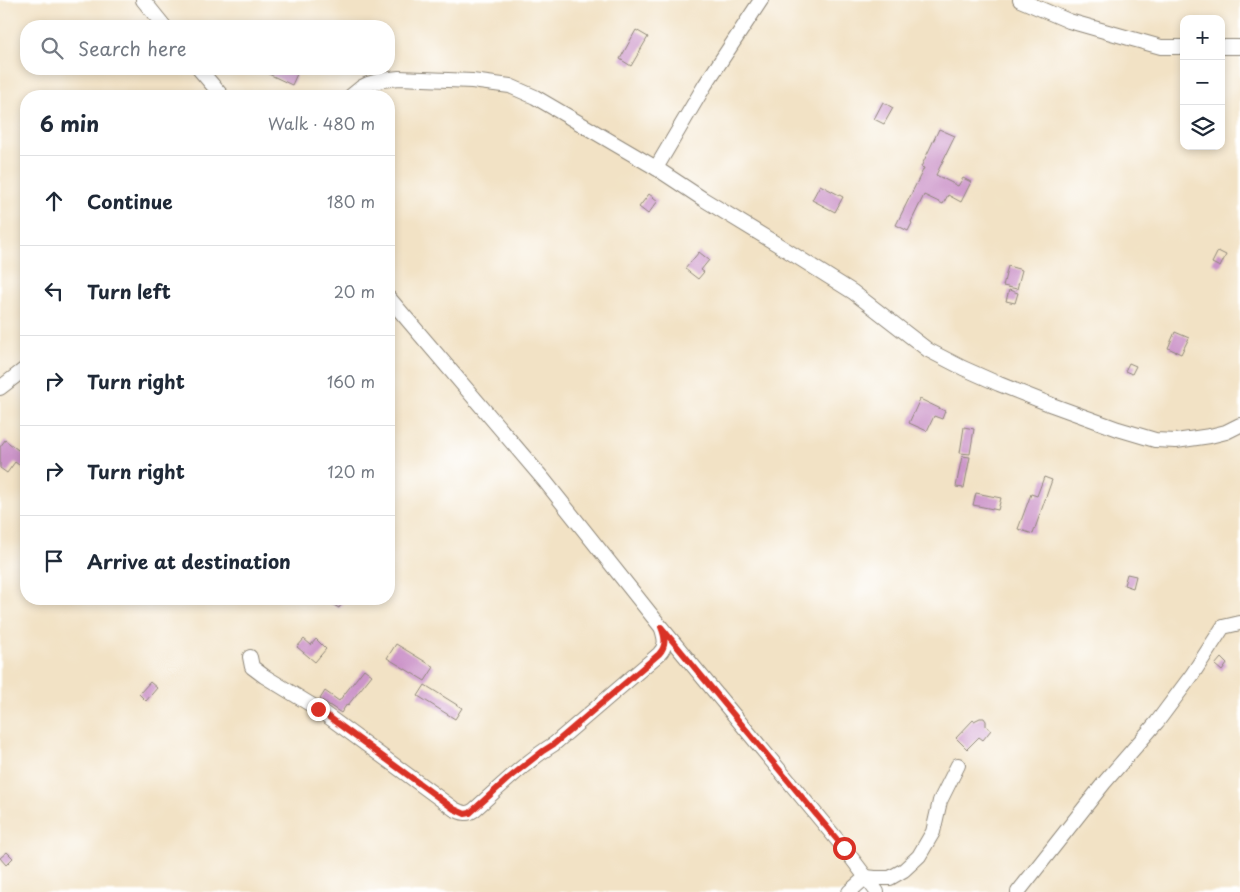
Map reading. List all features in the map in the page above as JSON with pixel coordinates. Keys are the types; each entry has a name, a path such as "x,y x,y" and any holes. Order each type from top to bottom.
{"street":[{"path":"143,0 159,20"},
{"path":"656,168 705,85 761,0"},
{"path":"1020,0 1069,21 1161,47 1180,47"},
{"path":"1225,46 1240,47"},
{"path":"205,75 217,90"},
{"path":"358,90 368,84 399,78 472,81 510,86 535,97 656,168 703,200 853,292 928,350 963,368 999,384 1118,429 1155,440 1176,440 1210,436 1226,432 1240,425"},
{"path":"395,305 544,480 661,627 844,848 877,892"},
{"path":"0,388 20,373"},
{"path":"1018,892 1104,783 1157,722 1192,675 1223,627 1240,623"},
{"path":"250,657 252,667 264,676 318,709 454,809 465,814 474,810 510,777 554,744 659,654 663,650 665,641 661,627"},
{"path":"849,892 866,877 890,878 904,870 919,856 933,832 940,801 958,765"}],"building":[{"path":"636,30 648,37 631,66 620,59"},
{"path":"271,75 297,75 292,85"},
{"path":"883,102 893,108 884,124 874,119"},
{"path":"939,129 955,136 936,175 958,186 963,178 971,182 961,202 948,195 943,204 924,195 908,231 896,225 924,168 921,167"},
{"path":"820,185 843,197 835,212 812,200"},
{"path":"649,194 658,201 648,214 639,207"},
{"path":"1218,251 1226,255 1220,267 1212,263"},
{"path":"699,252 709,260 701,270 704,272 698,279 685,269"},
{"path":"1008,266 1022,270 1017,289 1003,286"},
{"path":"1009,290 1018,293 1015,303 1006,301"},
{"path":"1175,332 1189,338 1181,354 1168,348"},
{"path":"1129,363 1136,366 1132,374 1125,371"},
{"path":"920,399 945,411 942,419 934,416 927,431 909,423"},
{"path":"964,427 974,429 970,454 960,453"},
{"path":"5,440 20,451 20,466 15,462 7,473 0,468 0,447"},
{"path":"962,456 970,457 964,488 956,487"},
{"path":"1044,477 1052,480 1033,534 1018,529 1031,494 1037,496"},
{"path":"976,493 1001,498 998,510 973,505"},
{"path":"1127,574 1136,576 1133,588 1124,585"},
{"path":"304,639 311,645 316,639 326,649 315,662 297,647"},
{"path":"396,644 434,667 425,681 387,658"},
{"path":"1221,658 1227,664 1222,671 1215,665"},
{"path":"364,669 372,675 341,713 320,699 325,691 339,701"},
{"path":"150,682 157,688 146,701 139,694"},
{"path":"425,685 462,708 455,719 418,696"},
{"path":"984,718 986,726 991,730 983,740 979,737 967,749 956,738 973,720"},
{"path":"7,852 13,858 6,865 0,858"}],"route":[{"path":"318,709 454,809 465,814 470,813 510,777 554,744 659,654 665,645 665,638 661,627 844,848"}]}
